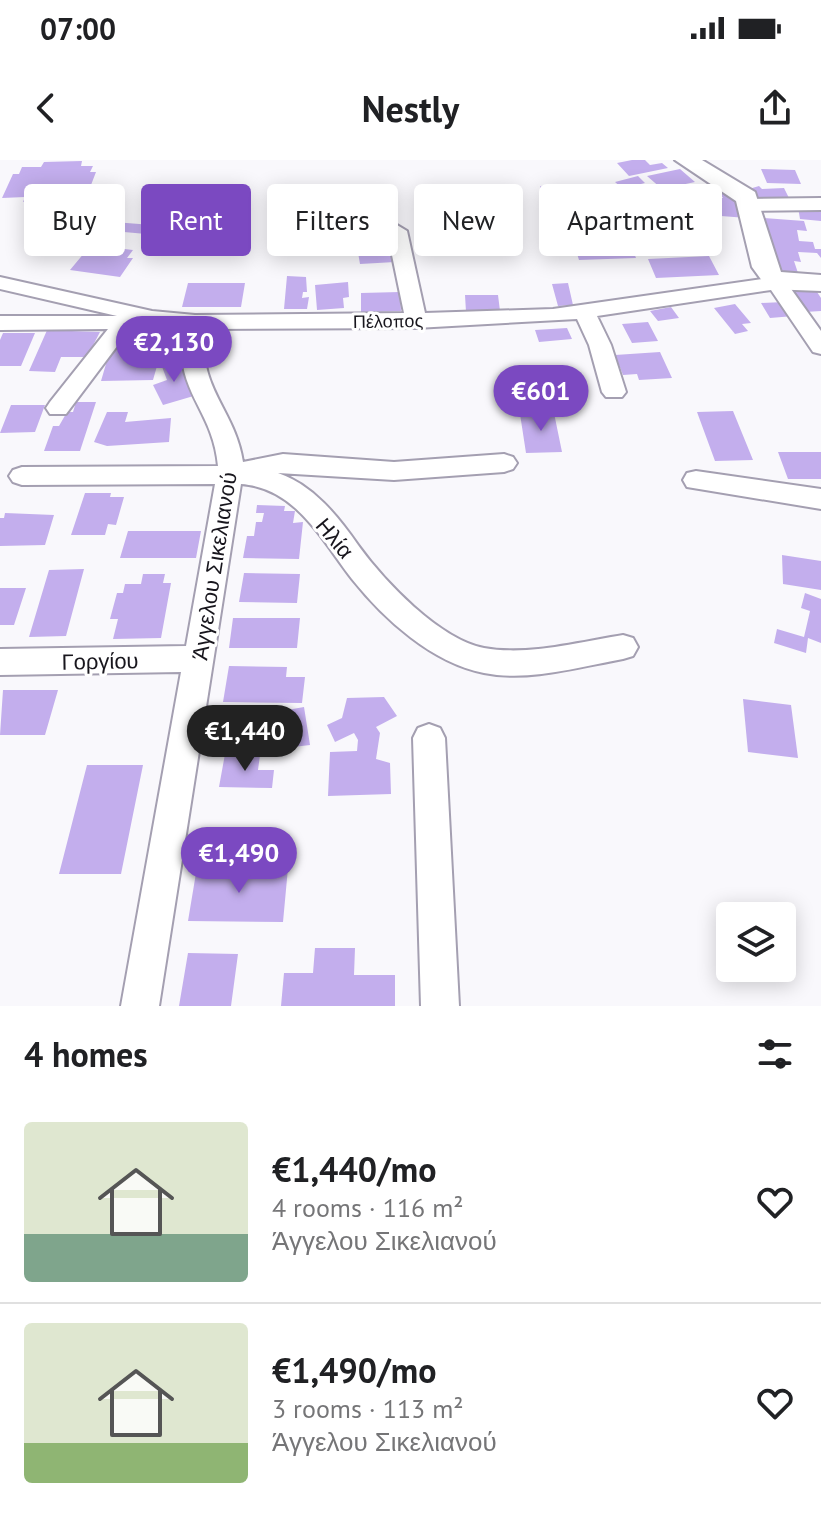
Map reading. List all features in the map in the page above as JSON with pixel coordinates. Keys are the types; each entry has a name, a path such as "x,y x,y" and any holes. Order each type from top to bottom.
{"main road":[{"path":"686,160 743,193 750,205 765,270 777,283 821,283"}],"street":[{"path":"750,205 821,204"},
{"path":"398,236 416,321"},
{"name":"Πέλοπος","path":"0,283 133,319 195,322 416,321 585,313 777,283"},
{"path":"777,283 821,347"},
{"path":"585,313 600,345 614,392"},
{"path":"0,323 133,319"},
{"path":"58,408 133,319"},
{"name":"Άγγελου Σικελιανού","path":"140,1006 229,476 230,456 226,436 194,378 190,349 195,322"},
{"path":"229,476 283,463 377,471 504,463"},
{"name":"Ηλία","path":"22,476 229,476 266,479 293,493 334,532 365,574 395,605 420,626 470,656 482,661 503,662 623,647"},
{"path":"696,480 821,499"},
{"name":"Γοργίου","path":"0,662 199,659"},
{"path":"429,738 440,1006"}],"building":[{"path":"645,160 650,165 662,163 668,168 629,176 617,163"},
{"path":"82,161 81,166 93,166 90,172 96,172 91,184 24,184 24,197 2,198 13,174 19,174 22,167 41,167 44,162"},
{"path":"680,169 695,182 656,184 647,176"},
{"path":"761,169 795,170 801,184 767,183"},
{"path":"638,176 645,183 617,184 615,182"},
{"path":"759,186 762,189 784,188 789,198 759,199 749,189"},
{"path":"734,190 747,218 722,216 722,191"},
{"path":"798,207 821,209 821,221 800,219"},
{"path":"764,218 804,221 807,231 797,230 799,241 813,242 815,249 821,249 821,258 817,253 798,252 801,262 794,261 799,276 775,275"},
{"path":"125,223 141,224 141,234 125,232"},
{"path":"125,249 133,250 127,258 133,258 120,277 70,270 82,256 125,256"},
{"path":"359,256 394,256 395,262 360,264"},
{"path":"578,256 636,258 579,260"},
{"path":"709,256 719,275 656,278 648,259"},
{"path":"287,276 306,277 307,292 303,292 302,298 309,297 307,309 284,309"},
{"path":"348,282 349,297 343,298 344,308 317,310 315,285"},
{"path":"188,283 245,283 241,307 182,307"},
{"path":"568,283 573,305 558,306 552,284"},
{"path":"813,286 821,298 821,311 805,312 790,288"},
{"path":"400,292 401,311 361,312 361,293"},
{"path":"465,295 498,295 500,311 466,312"},
{"path":"784,302 794,316 770,318 761,303"},
{"path":"735,304 751,323 742,324 748,331 735,334 714,308"},
{"path":"671,307 679,318 658,321 650,311"},
{"path":"648,322 658,341 632,343 622,324"},
{"path":"48,328 100,332 87,357 61,357 55,372 29,371"},
{"path":"567,328 572,339 539,342 535,330"},
{"path":"3,333 35,333 21,366 0,366"},
{"path":"119,346 141,350 143,346 158,347 161,352 153,380 101,381 108,357"},
{"path":"660,352 672,378 639,380 637,374 623,375 615,355"},
{"path":"179,360 197,395 163,405 153,385 167,380 161,364"},
{"path":"76,402 96,402 80,451 44,451 53,426 59,426 67,412 73,412"},
{"path":"11,405 45,405 35,432 0,433"},
{"path":"733,411 753,460 715,461 697,412"},
{"path":"107,412 128,412 125,422 171,418 169,442 107,446 94,442"},
{"path":"554,413 562,452 526,453 520,414"},
{"path":"778,452 821,452 821,479 788,479"},
{"path":"85,493 111,493 110,497 124,497 116,525 108,524 105,535 71,535"},
{"path":"257,505 285,506 284,511 295,511 293,523 303,522 299,559 243,558 247,536 254,536 256,522 262,522 264,513 256,513"},
{"path":"5,513 54,515 45,545 0,546 0,518 4,518"},
{"path":"128,531 201,531 196,558 120,558"},
{"path":"782,555 821,561 821,590 783,584"},
{"path":"84,569 66,636 29,637 49,570"},
{"path":"244,573 300,574 297,603 239,602"},
{"path":"143,574 165,574 163,583 171,583 161,638 113,639 118,619 110,619 117,593 123,593 125,584 141,584"},
{"path":"0,588 26,588 14,625 0,625"},
{"path":"805,593 821,599 821,643 808,638 806,653 774,643 777,629 804,637 810,611 801,608"},
{"path":"233,618 300,618 297,648 229,648"},
{"path":"229,666 287,667 286,677 305,677 302,703 223,702"},
{"path":"3,690 58,690 45,735 0,735"},
{"path":"384,697 397,716 376,727 380,733 376,759 390,763 391,794 328,796 330,752 357,751 358,740 354,733 335,742 327,725 342,718 347,698"},
{"path":"743,699 791,705 798,758 748,752"},
{"path":"304,707 310,745 285,748 248,731 279,726 276,712"},
{"path":"225,754 260,755 258,770 274,770 272,788 219,787"},
{"path":"87,765 143,765 121,874 59,874"},
{"path":"197,867 288,868 283,922 188,921"},
{"path":"315,948 355,948 354,975 395,975 395,1006 281,1006 284,973 313,973"},
{"path":"188,953 238,954 231,1006 179,1006"}]}
